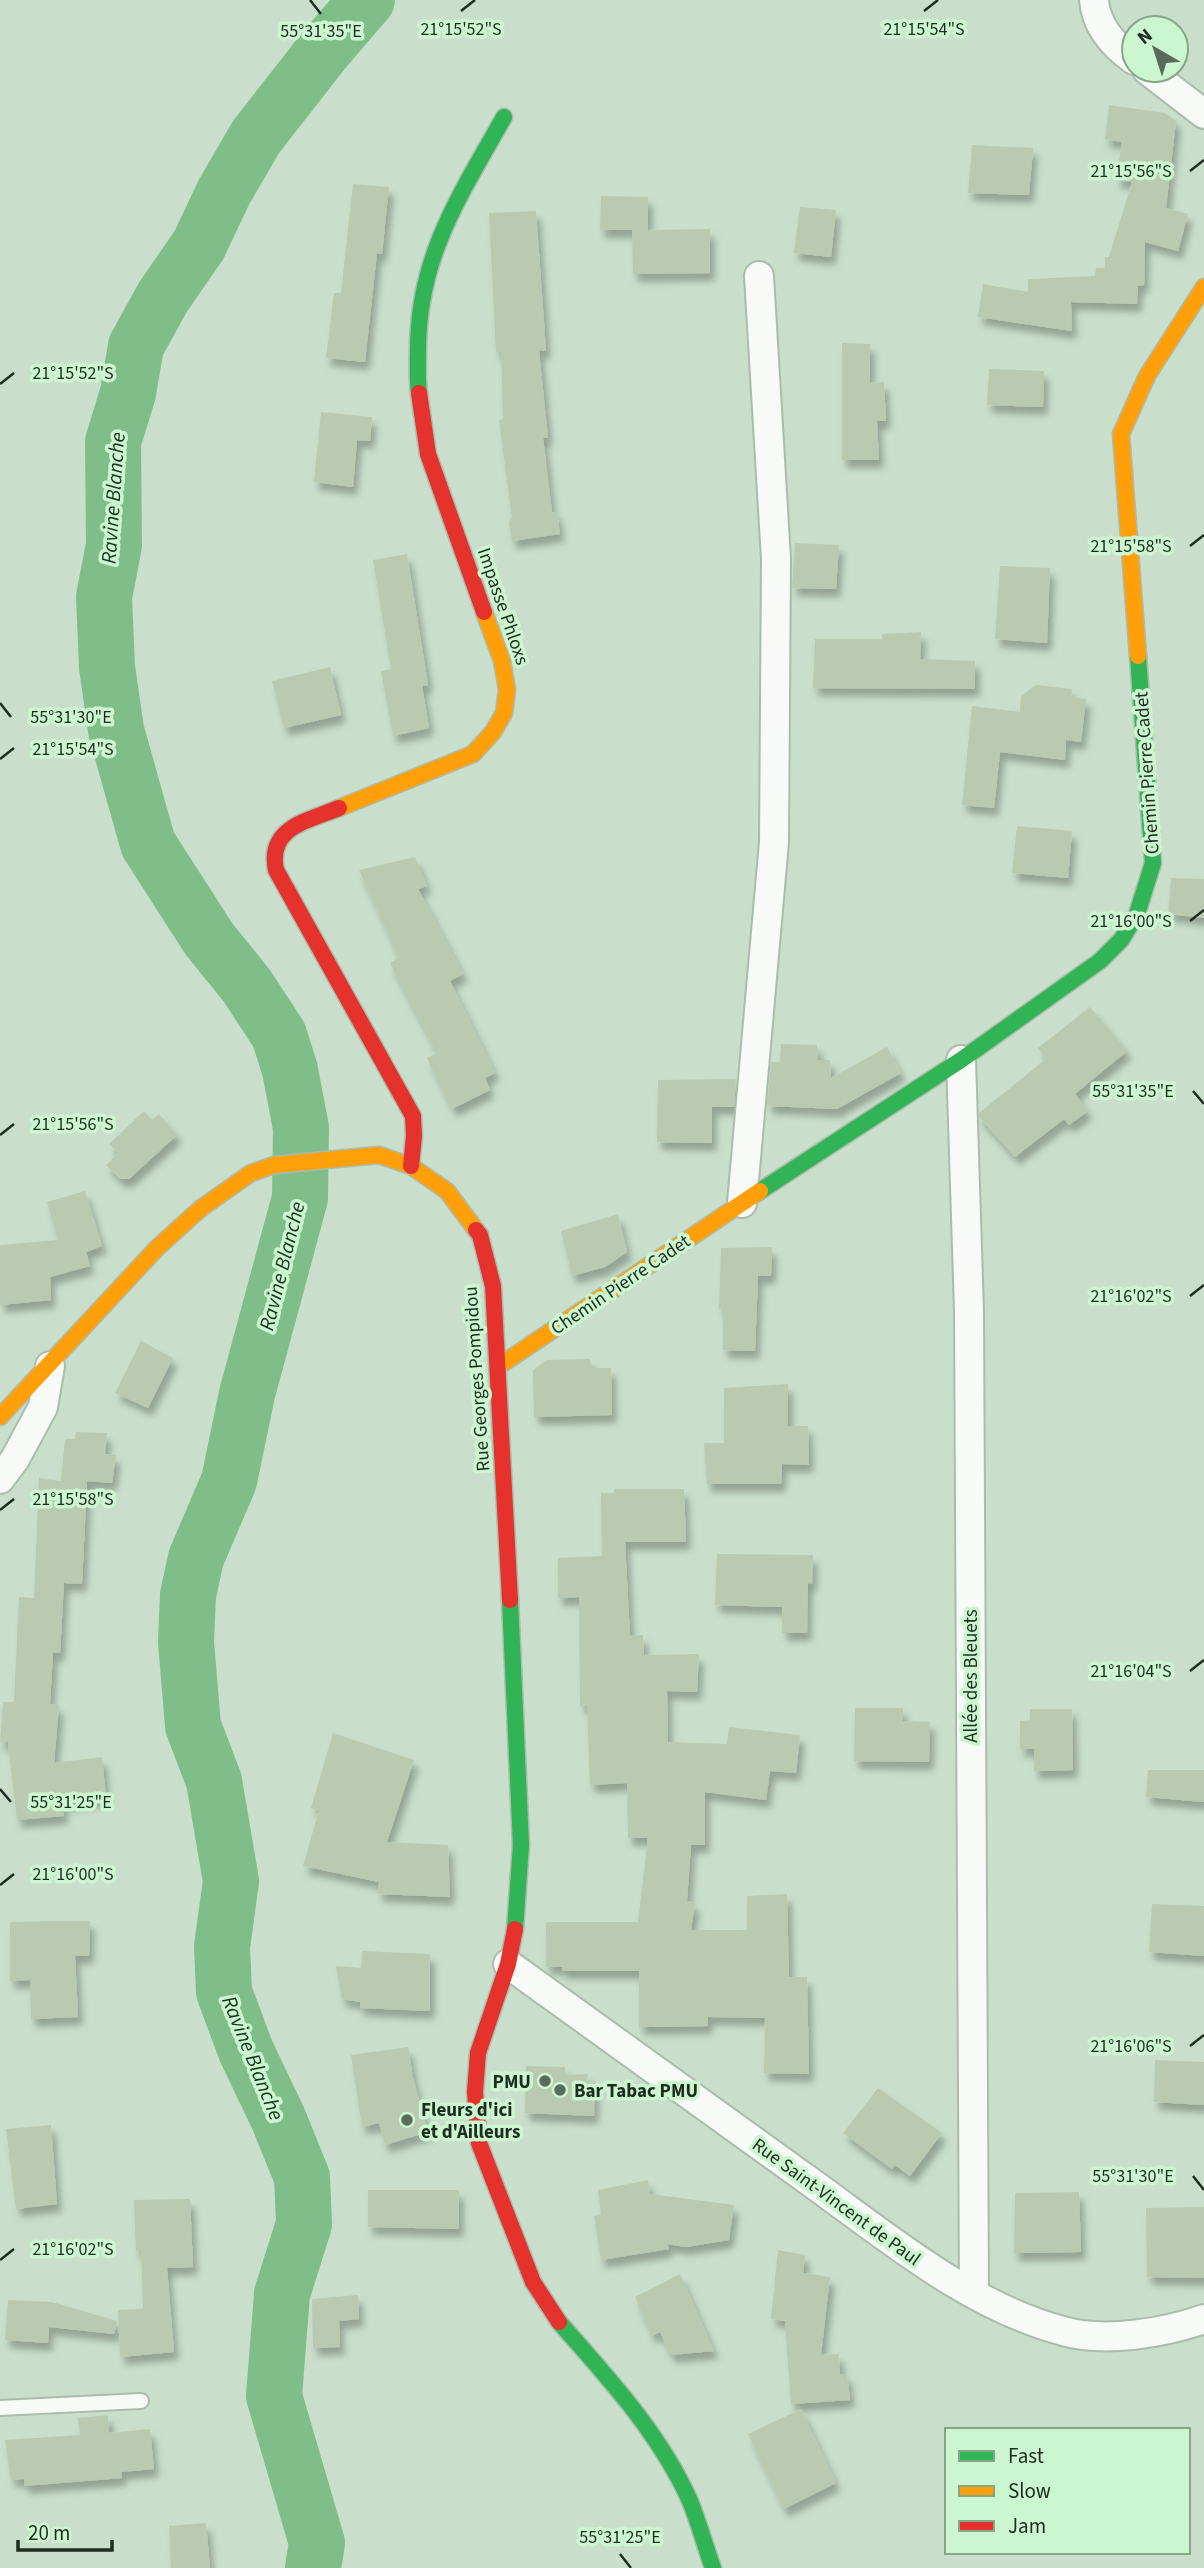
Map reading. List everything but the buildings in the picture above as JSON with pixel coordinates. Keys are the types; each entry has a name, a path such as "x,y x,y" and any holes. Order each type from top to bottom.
{"street":[{"path":"1094,0 1102,27 1120,50"},
{"path":"1165,84 1204,114"},
{"name":"Impasse Phloxs","path":"411,1166 413,1116 276,870 273,856 275,843 283,833 296,826 473,754 495,733 505,713 508,685 502,661 428,454 418,386 418,315 428,268 446,222 503,117"},
{"path":"742,1203 774,842 776,559 759,276"},
{"name":"Chemin Pierre Cadet","path":"499,1366 961,1060 1100,961 1121,940 1137,914 1153,863 1121,434 1132,401 1159,353 1204,287"},
{"name":"Allée des Bleuets","path":"961,1060 969,1311 974,2292"},
{"name":"Rue Georges Pompidou","path":"0,1417 158,1248 200,1209 251,1173 274,1165 379,1156 411,1166 447,1191 480,1235 493,1286 499,1366 521,1844 514,1941 478,2053 475,2092 479,2143 533,2282 552,2314 632,2405 664,2453 690,2502 713,2568"},
{"path":"0,1479 15,1459 43,1407 50,1366"},
{"name":"Rue Saint-Vincent de Paul","path":"508,1964 928,2266 1012,2315 1066,2332 1119,2336 1184,2326 1204,2319"}],"lane":[{"path":"0,2408 141,2402"}],"waterway":[{"name":"Ravine Blanche","path":"313,2568 317,2543 274,2396 282,2294 304,2224 302,2177 246,2051 224,1992 222,1947 231,1881 214,1781 193,1726 186,1642 188,1595 196,1558 229,1481 247,1394 300,1198 301,1128 290,1070 279,1035 247,986 209,939 148,844 116,730 107,667 104,597 114,545 113,442 128,393 136,346 163,297 199,245 224,192 256,137 367,0"}],"traffic: fast":[{"path":"419,393 420,316 425,285 444,228 504,117"},
{"path":"760,1191 961,1060 1100,961 1121,940 1137,914 1153,863 1138,656"},
{"path":"510,1600 521,1845 515,1929"},
{"path":"559,2322 631,2407 663,2452 690,2501 713,2568"}],"traffic: slow":[{"path":"1138,656 1121,434 1147,376 1204,287"},
{"path":"339,808 473,754 493,732 504,713 507,690 502,661 484,612"},
{"path":"0,1417 157,1248 200,1209 251,1173 274,1165 379,1155 411,1166 447,1191 476,1230"},
{"path":"499,1366 760,1191"}],"traffic: jam":[{"path":"419,393 428,454 484,612"},
{"path":"339,808 303,822 284,835 275,856 276,870 413,1116 411,1166"},
{"path":"476,1230 480,1235 493,1286 510,1600"},
{"path":"515,1929 508,1964 478,2053 475,2092 479,2143 533,2282 559,2322"}],"place":[{"name":"PMU","path":"545,2081"},
{"name":"Bar Tabac PMU","path":"560,2090"},
{"name":"Fleurs d'ici et d'Ailleurs","path":"407,2120"}]}
